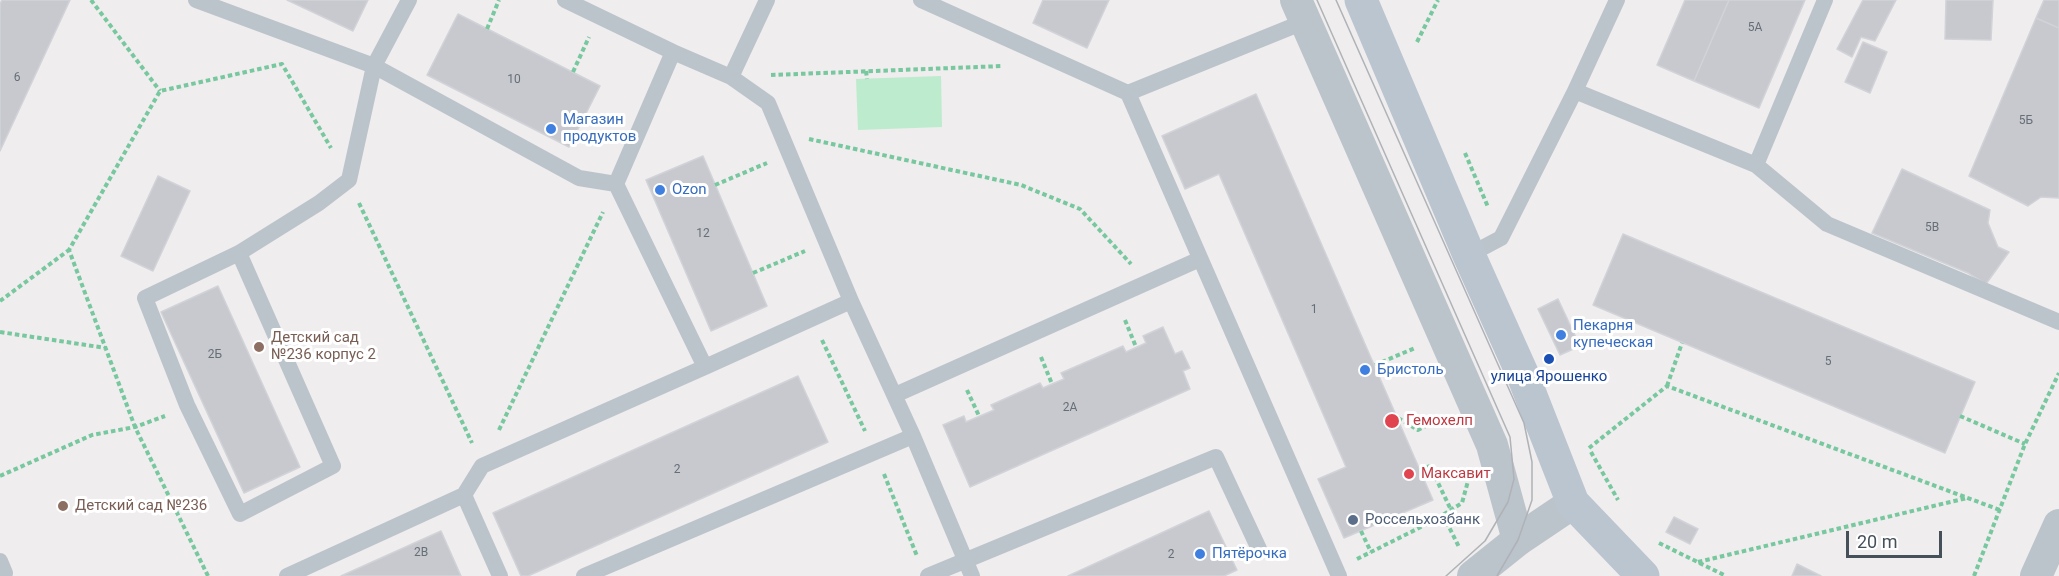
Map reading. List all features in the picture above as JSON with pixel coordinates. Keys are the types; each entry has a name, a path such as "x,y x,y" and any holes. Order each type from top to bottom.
{"street":[{"path":"1361,0 1469,255 1522,373 1574,503 1643,576"},
{"path":"1301,11 1492,445 1518,540"},
{"path":"1473,576 1518,540 1574,503"},
{"path":"2038,576 2059,525"}],"lane":[{"path":"196,0 374,66 579,178 616,184"},
{"path":"239,253 333,466 240,514 187,405 145,298 239,253 320,203 349,180 374,66 408,0"},
{"path":"565,0 731,77 768,103 851,301 895,395 972,576"},
{"path":"731,77 767,0"},
{"path":"921,0 1128,93 1337,572"},
{"path":"1469,255 1501,237 1575,91 1617,0"},
{"path":"1756,165 1825,0"},
{"path":"1128,93 1301,11"},
{"path":"673,52 616,184 705,367"},
{"path":"1575,91 1756,165 1827,224 2059,322"},
{"path":"895,395 1200,259"},
{"path":"287,576 464,495 482,466 851,301"},
{"path":"584,576 913,436"},
{"path":"927,576 1216,457 1259,549"},
{"path":"464,495 500,576"}],"path":[{"path":"91,0 160,91"},
{"path":"487,29 499,0"},
{"path":"1417,42 1438,0"},
{"path":"573,72 598,16"},
{"path":"1412,31 1421,53"},
{"path":"0,301 69,250 160,91 282,64 349,180 482,466"},
{"path":"731,77 1005,66"},
{"path":"866,71 867,79"},
{"path":"780,133 1021,185 1080,209 1148,282"},
{"path":"1464,151 1501,237"},
{"path":"715,185 789,153"},
{"path":"482,466 616,184"},
{"path":"753,273 826,242"},
{"path":"69,250 135,427 208,576"},
{"path":"0,332 105,348"},
{"path":"1589,448 1667,386 1682,343"},
{"path":"1375,365 1419,346"},
{"path":"1974,576 2025,444 2059,373"},
{"path":"1667,386 2000,510"},
{"path":"0,476 92,435 135,427 187,405"},
{"path":"1398,418 1418,430 1449,414"},
{"path":"1960,416 2025,444"},
{"path":"1586,443 1620,503"},
{"path":"1420,470 1430,466 1451,510"},
{"path":"1337,572 1462,503 1470,476"},
{"path":"1698,562 1968,498"},
{"path":"1361,531 1371,552"},
{"path":"1654,540 1726,576"}],"green space":[{"path":"941,76 942,127 858,130 856,79"}],"building":[{"path":"2,0 70,0 0,151 0,4"},
{"path":"287,0 368,0 353,31"},
{"path":"1043,0 1109,0 1087,48 1033,23"},
{"path":"1685,0 1729,0 1694,81 1657,65"},
{"path":"1729,0 1805,0 1759,108 1694,81"},
{"path":"1863,0 1896,0 1875,41 1861,37 1852,57 1837,49"},
{"path":"1946,0 1993,0 1991,40 1945,39"},
{"path":"2044,0 2059,0 2059,28 2036,18"},
{"path":"458,14 600,86 569,147 427,75"},
{"path":"2036,18 2059,28 2059,198 2041,197 2028,206 1969,176"},
{"path":"1863,42 1887,52 1870,93 1845,82"},
{"path":"1256,94 1433,500 1344,538 1318,479 1346,467 1219,174 1185,189 1162,136"},
{"path":"703,156 767,306 711,331 646,180"},
{"path":"1902,169 1990,210 1988,223 1998,247 2009,252 1986,284 1968,273 1872,233"},
{"path":"158,176 190,191 153,271 121,256"},
{"path":"1623,234 1975,382 1945,453 1593,305"},
{"path":"218,286 300,467 244,493 161,312"},
{"path":"1558,299 1580,346 1560,355 1538,309"},
{"path":"1163,327 1175,354 1182,351 1190,368 1183,371 1190,389 970,487 943,425 964,416 966,422 994,410 991,405 1040,383 1043,388 1064,379 1061,373 1123,346 1126,352 1146,343 1143,336"},
{"path":"798,376 828,442 528,576 521,576 493,513"},
{"path":"1209,511 1237,570 1224,576 1068,576"},
{"path":"1674,517 1698,529 1690,544 1666,532"},
{"path":"441,531 461,576 341,576"},
{"path":"1797,564 1821,576 1792,576"}],"tram line":[{"path":"1317,0 1510,437 1514,479 1508,502 1485,541 1446,576"},
{"path":"1336,0 1524,423 1532,462 1532,500 1518,540 1497,576"}],"place":[{"name":"Магазин продуктов","path":"551,129"},
{"name":"Ozon","path":"660,190"},
{"name":"Пекарня купеческая","path":"1561,335"},
{"name":"Детский сад №236 корпус 2","path":"259,347"},
{"name":"улица Ярошенко","path":"1549,359"},
{"name":"Бристоль","path":"1365,370"},
{"name":"Гемохелп","path":"1392,421"},
{"name":"Максавит","path":"1409,474"},
{"name":"Детский сад №236","path":"63,506"},
{"name":"Россельхозбанк","path":"1353,520"},
{"name":"Пятёрочка","path":"1200,554"}]}
